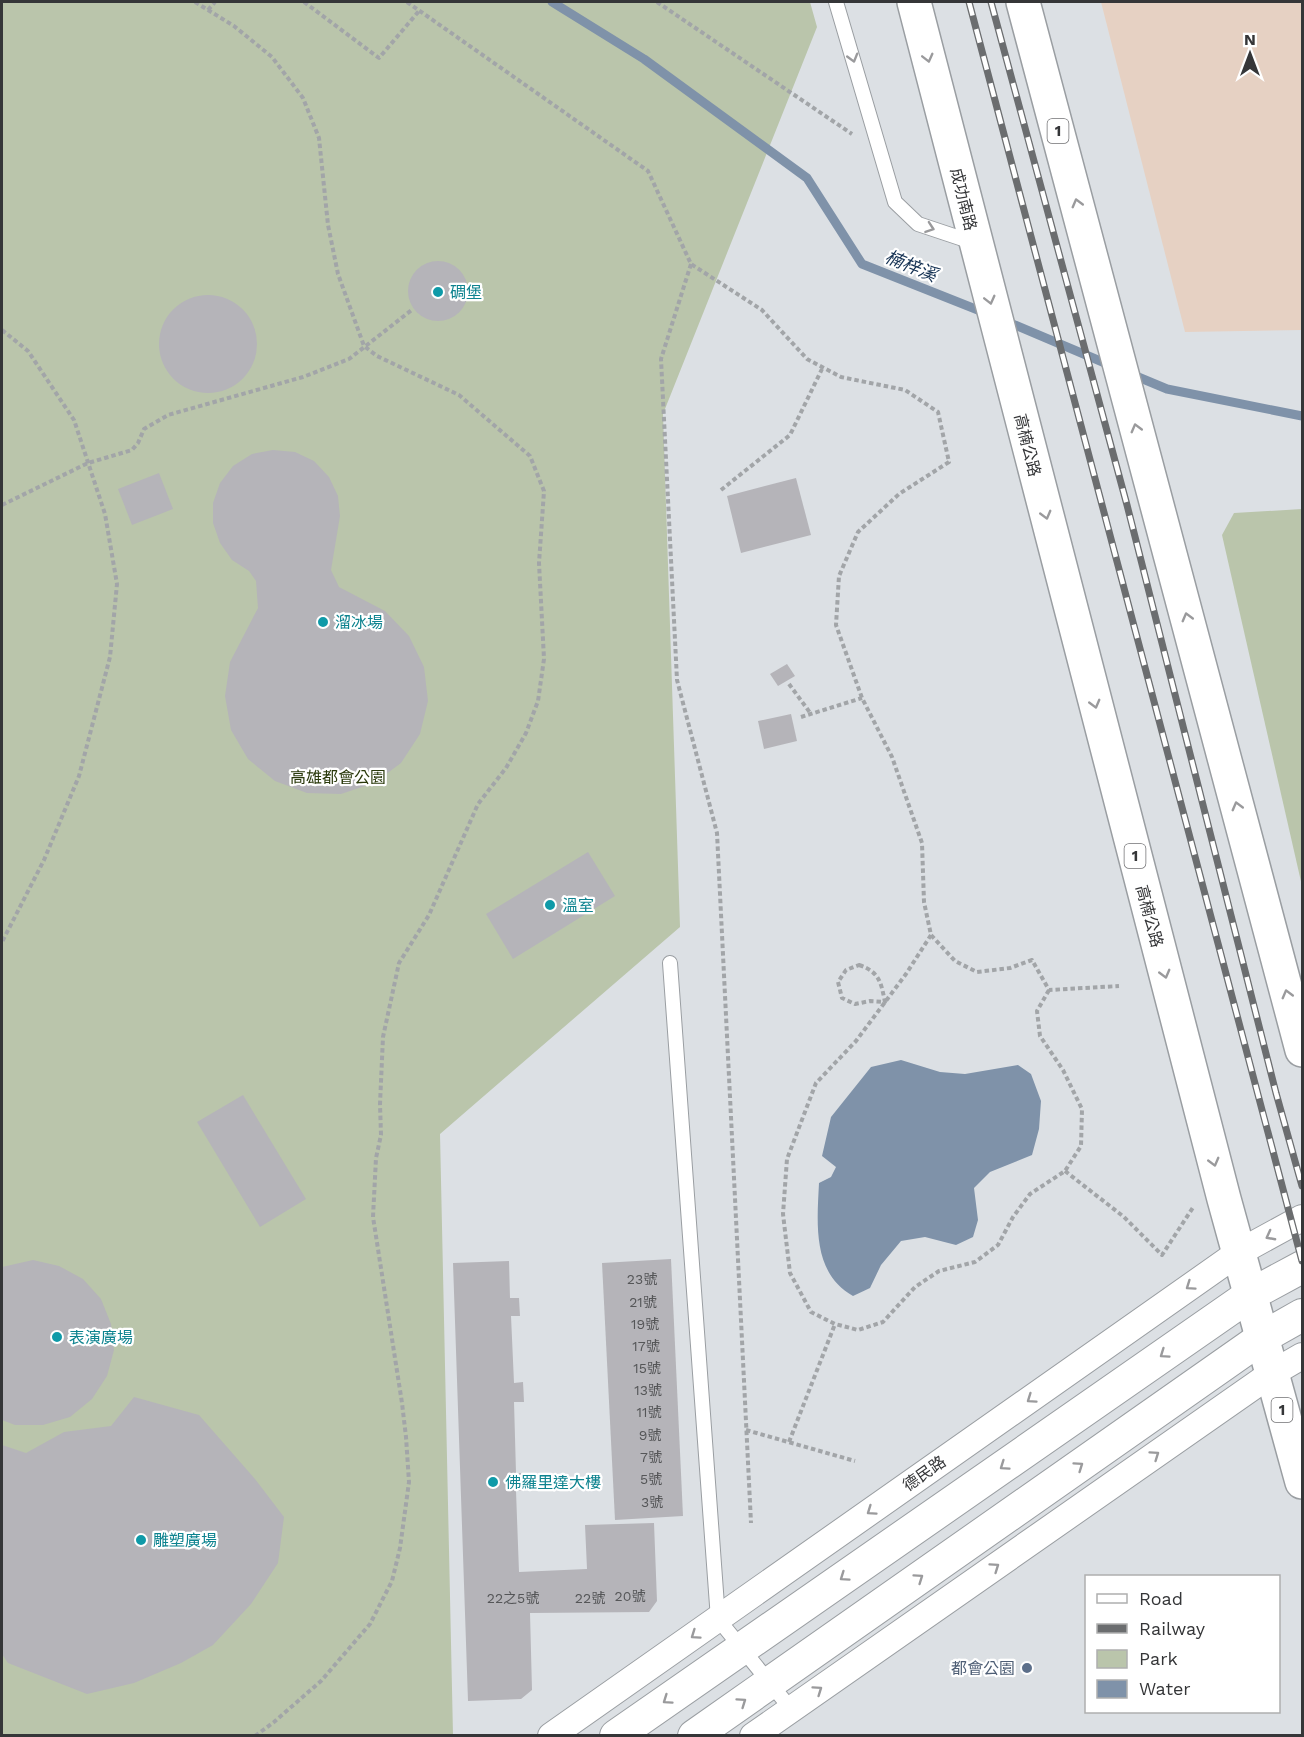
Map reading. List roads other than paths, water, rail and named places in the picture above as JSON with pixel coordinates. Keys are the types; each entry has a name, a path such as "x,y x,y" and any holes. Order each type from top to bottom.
{"main road":[{"name":"成功南路","path":"914,2 976,244"},
{"name":"1","path":"1023,2 1302,1050"},
{"name":"高楠公路","path":"976,244 1238,1253 1302,1482"}],"street":[{"name":"德民路","path":"550,1736 1238,1253 1302,1218"},
{"path":"616,1736 1250,1295 1302,1267"},
{"path":"694,1736 1263,1338 1302,1315"},
{"path":"753,1736 1271,1374 1302,1356"}],"lane":[{"name":"成功南路","path":"836,2 895,202 918,224 976,244"},
{"path":"670,963 718,1619 790,1709"}],"water":[{"path":"901,1060 940,1072 965,1074 1018,1065 1031,1074 1041,1101 1039,1129 1032,1155 990,1172 974,1188 978,1220 973,1237 956,1245 925,1237 901,1241 881,1265 870,1288 853,1296 830,1274 820,1246 819,1183 831,1177 836,1167 822,1156 831,1117 871,1067"}],"waterway":[{"name":"楠梓溪","path":"552,2 644,59 807,178 862,264 988,314"},
{"name":"楠梓溪","path":"1003,320 1112,366"},
{"name":"楠梓溪","path":"1131,374 1167,389 1302,416"}],"railway":[{"path":"969,2 1302,1261"},
{"path":"991,2 1127,505 1276,1093 1302,1186"}],"place":[{"name":"碉堡","path":"438,292"},
{"name":"溜冰場","path":"323,622"},
{"name":"溫室","path":"550,905"},
{"name":"表演廣場","path":"57,1337"},
{"name":"佛羅里達大樓","path":"493,1482"},
{"name":"雕塑廣場","path":"141,1540"},
{"name":"都會公園","path":"1027,1668"}],"park label":[{"name":"高雄都會公園","path":"338,777"}]}
